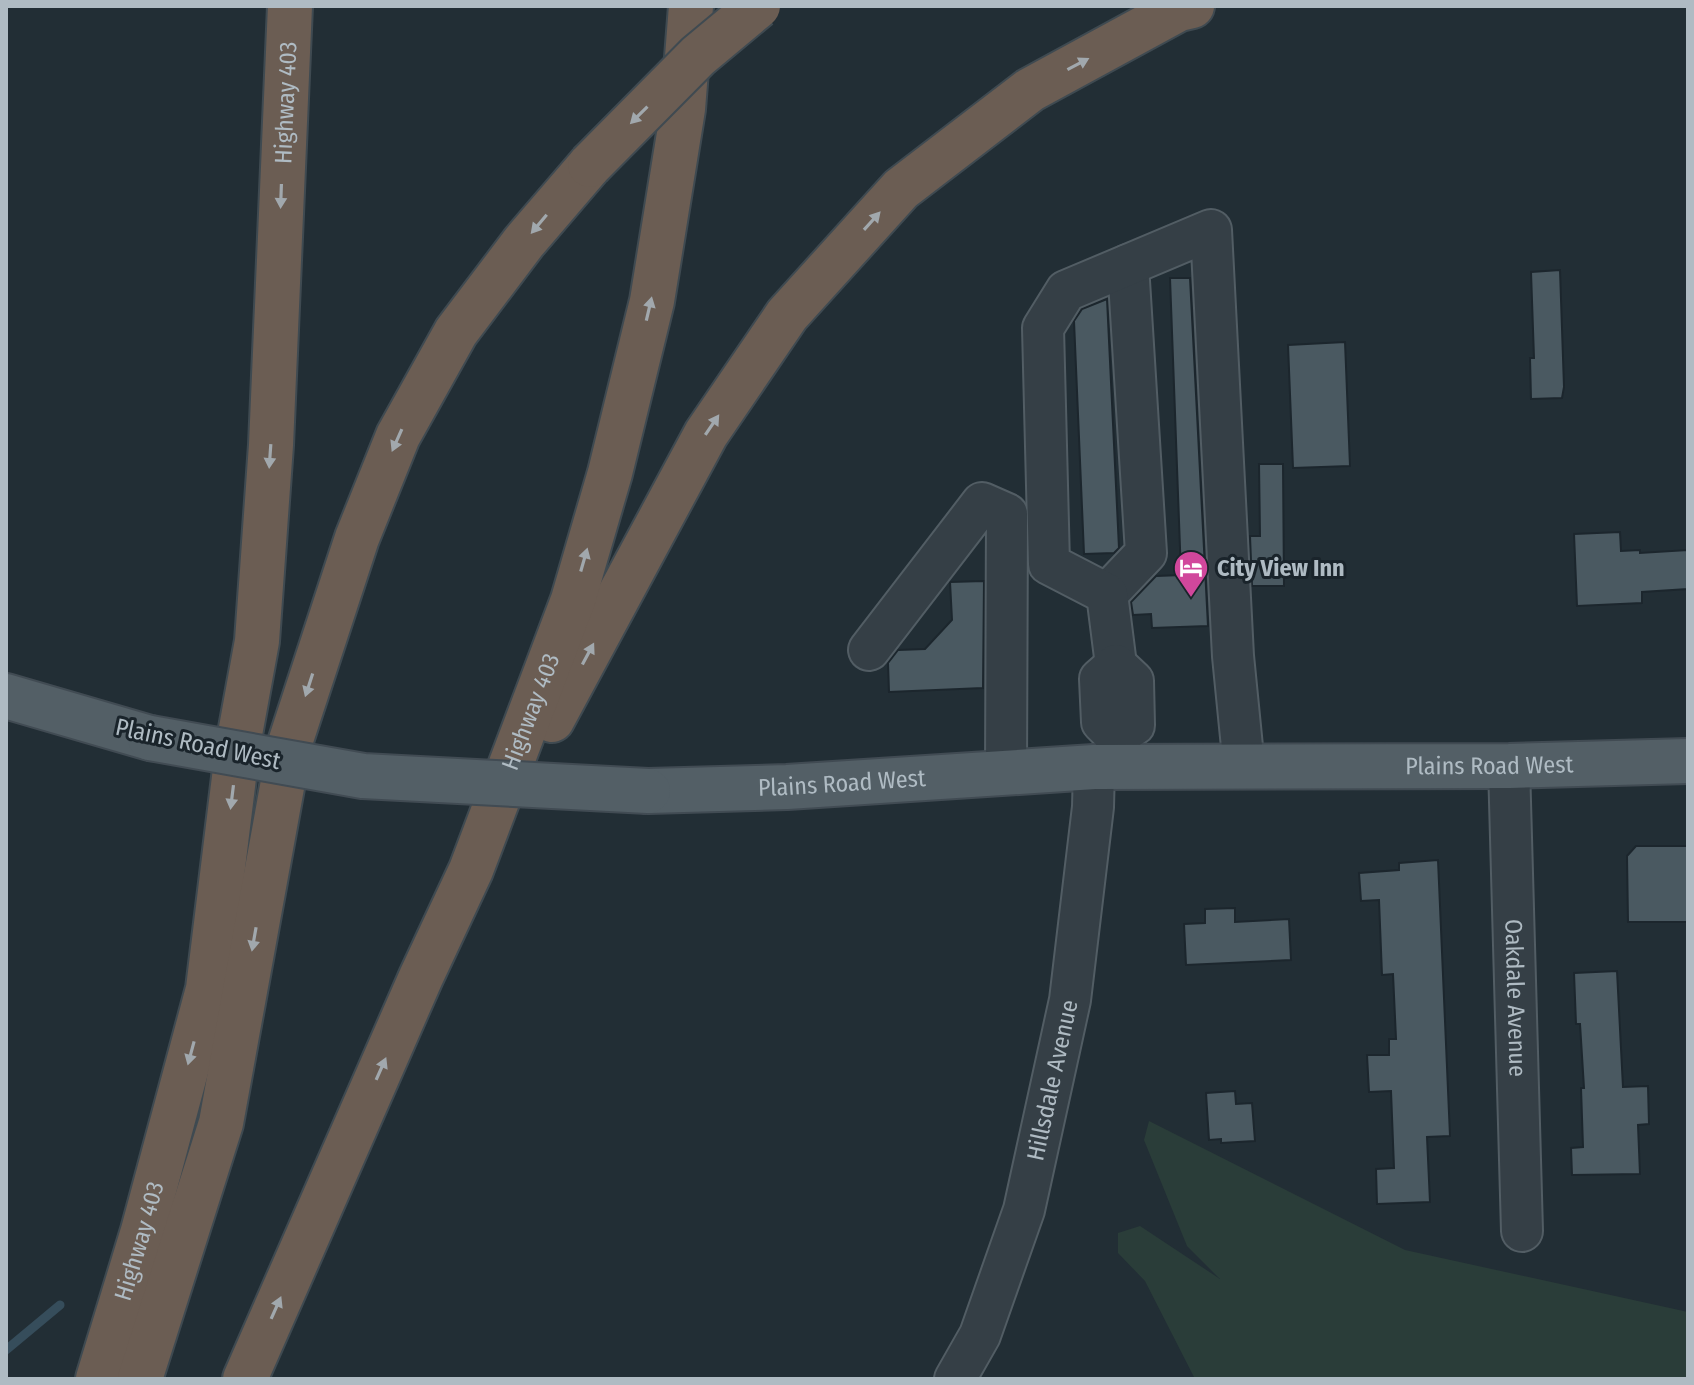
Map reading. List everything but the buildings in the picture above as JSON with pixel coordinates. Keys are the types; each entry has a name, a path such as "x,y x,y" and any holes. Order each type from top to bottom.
{"highway":[{"name":"Highway 403","path":"98,1379 143,1231 208,989 238,745 257,641 271,445 290,6"},
{"name":"Highway 403","path":"245,1379 471,870 573,600 610,473 652,301 683,109 691,6"},
{"path":"140,1379 221,1123 290,743 357,538 398,436 456,332 524,242 590,165 698,56 758,6"},
{"path":"471,870 706,434 787,315 901,189 1030,90 1179,9 1192,6"}],"main road":[{"name":"Plains Road West","path":"6,696 150,738 363,776 648,791 787,787 1006,773 1109,757 1244,767 1509,766 1688,761"}],"street":[{"path":"1107,594 1049,564 1043,328 1066,291 1211,230 1233,656 1244,767"},
{"path":"1107,594 1146,553 1128,265"},
{"path":"869,650 982,503 1007,514 1006,773"},
{"path":"1107,594 1116,665 1133,681 1134,725 1109,757"},
{"name":"Hillsdale Avenue","path":"955,1379 980,1335 1024,1210 1070,1000 1093,807 1109,757"},
{"name":"Oakdale Avenue","path":"1509,766 1522,1231"}],"green space":[{"path":"1149,1121 1405,1250 1688,1312 1688,1379 1195,1379 1145,1281 1118,1253 1118,1233 1140,1226 1220,1279 1187,1246 1144,1140"}],"waterway":[{"path":"6,1350 60,1305"}],"place":[{"name":"City View Inn","path":"1191,599"}]}
